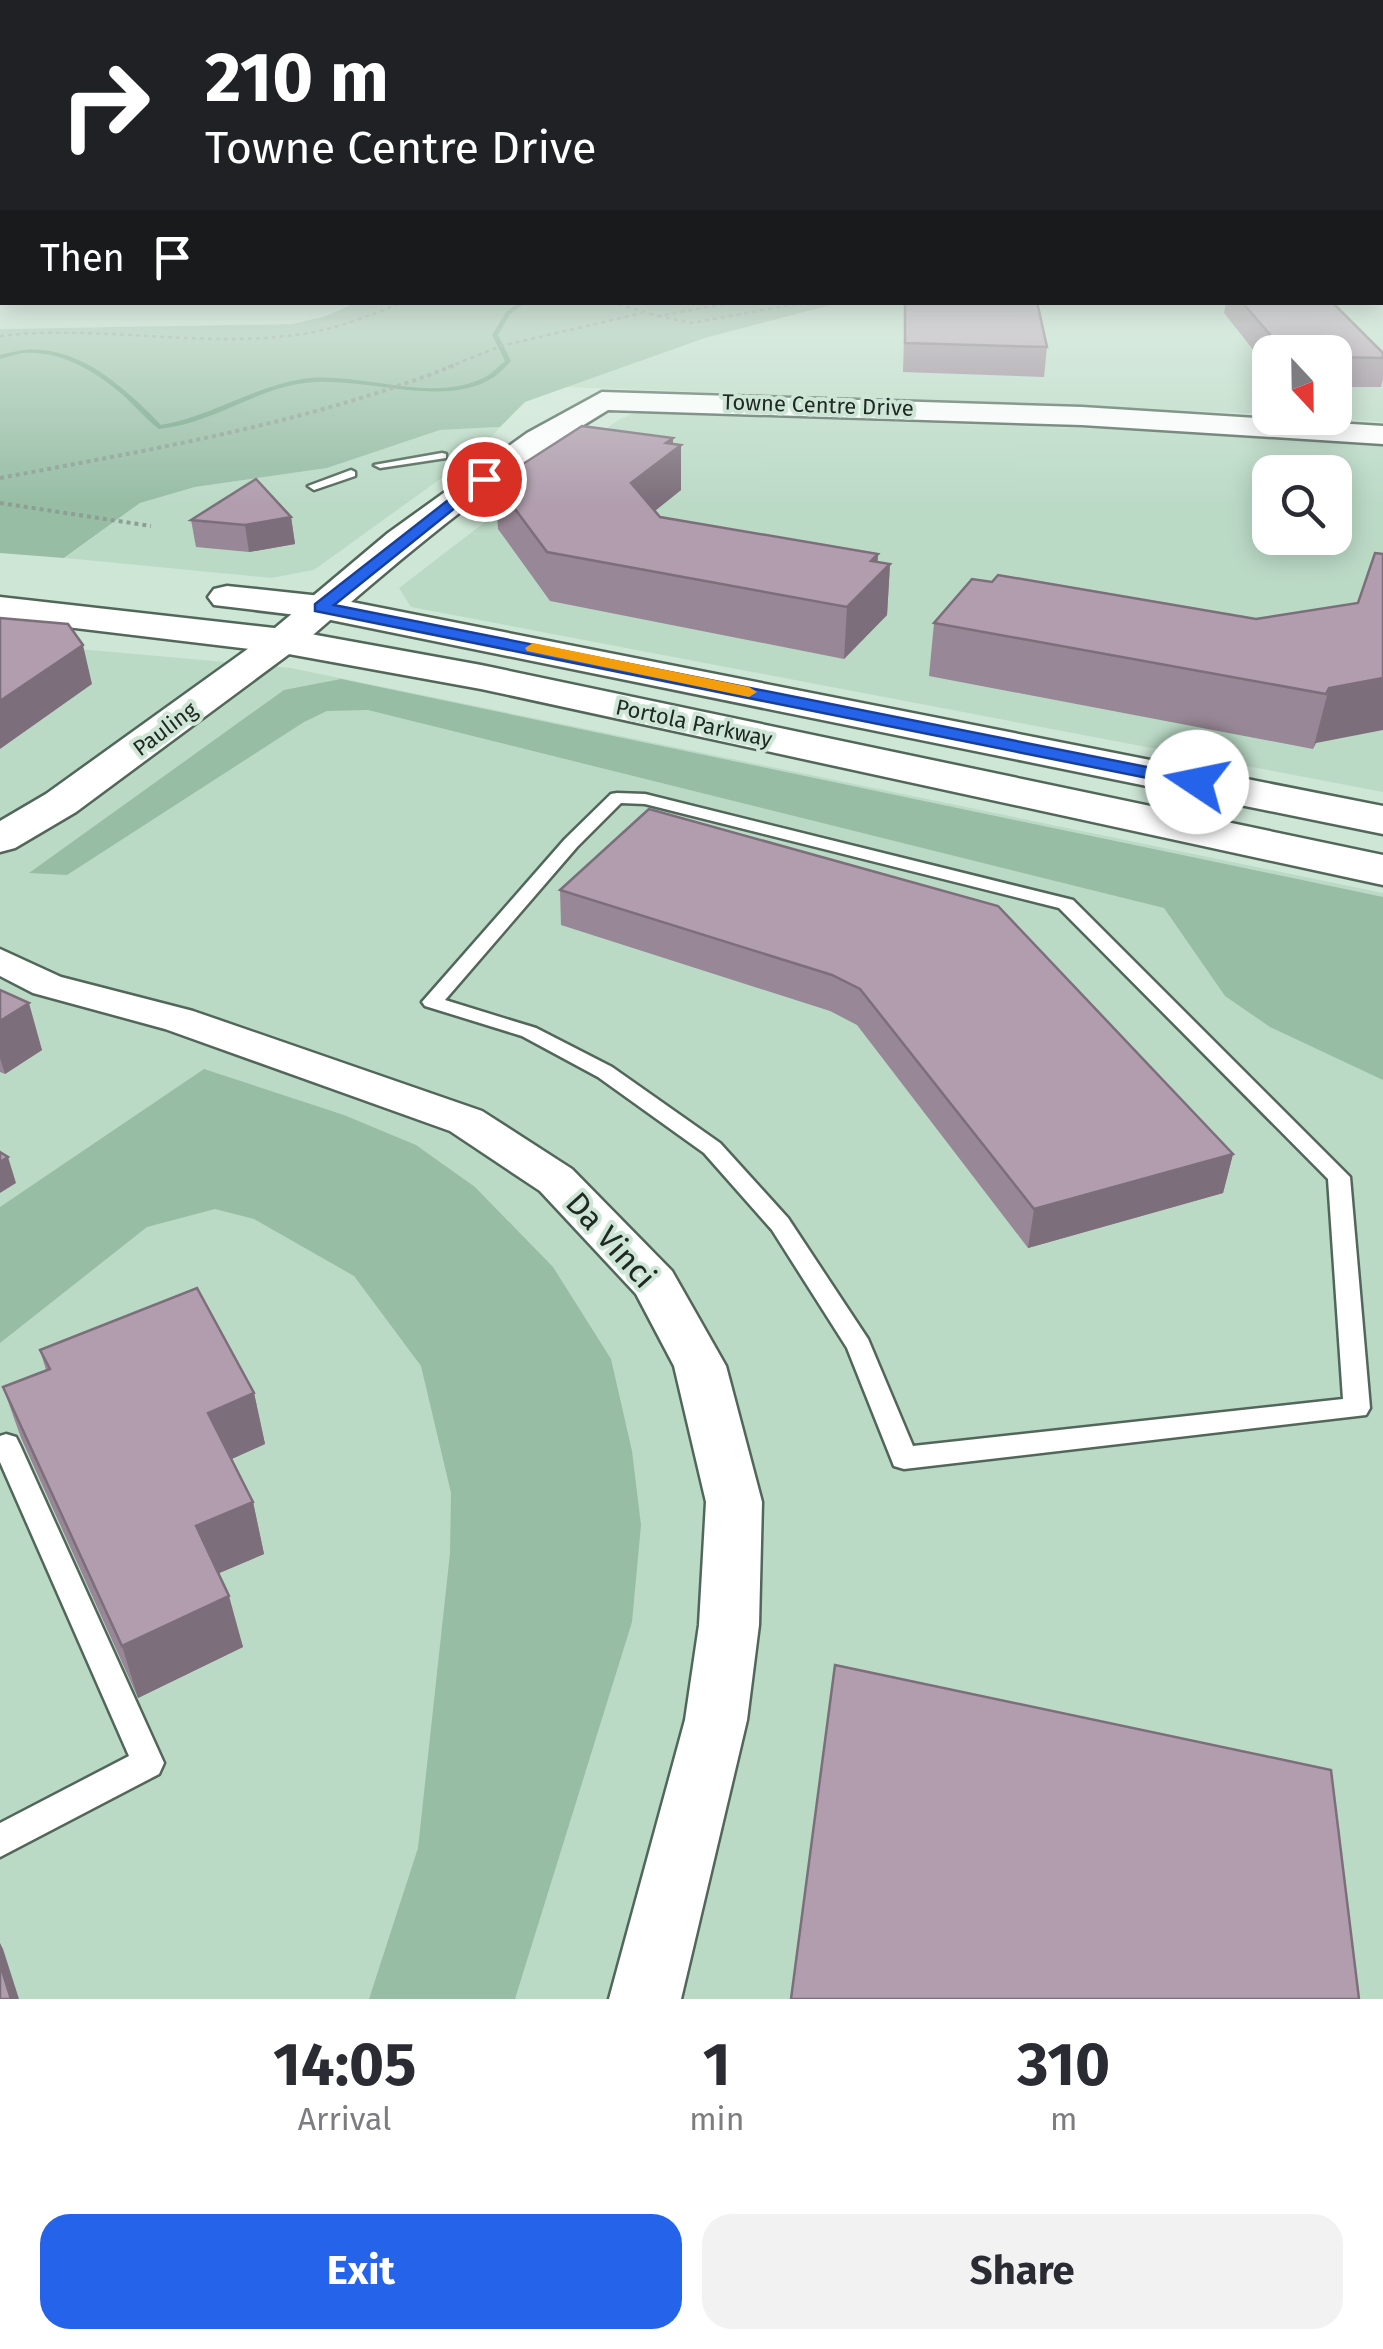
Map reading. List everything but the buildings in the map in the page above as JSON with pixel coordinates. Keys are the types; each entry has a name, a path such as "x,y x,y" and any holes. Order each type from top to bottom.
{"main road":[{"name":"Towne Centre Drive","path":"321,607 400,540 522,450 606,400 1082,416 1383,435"},
{"path":"0,573 83,582"},
{"name":"Portola Parkway","path":"182,592 321,607 1383,820"},
{"name":"Pauling","path":"283,641 321,607"},
{"name":"Portola Parkway","path":"0,608 283,641 482,677 1383,870"}],"street":[{"name":"Pauling","path":"0,839 61,804 283,641"},
{"name":"Da Vinci","path":"0,961 46,984 179,1020 466,1120 556,1180 655,1284 700,1366 734,1502 729,1625 716,1720 646,1999"}],"lane":[{"path":"380,465 442,456"},
{"path":"314,486 352,474"},
{"path":"618,798 644,800 1066,904 1338,1176 1357,1408 904,1458 859,1346 780,1224 712,1148 605,1072 529,1032 432,1002 571,843 618,798"},
{"path":"0,1842 148,1764 6,1444"}],"path":[{"path":"0,336 72,332 295,335 334,329 364,317"},
{"path":"0,478 219,437 391,390 501,346 624,317"},
{"path":"664,317 691,323 723,317"},
{"path":"0,503 151,526"}],"shaded area":[{"path":"0,317 321,317 292,324 0,329"},
{"path":"321,317 784,317 705,338 525,402 500,427 440,430 327,468 195,487 140,503 64,558 0,553 0,329 292,324"},
{"path":"784,317 1383,317 1383,422 1352,420 1352,335 1252,335 1252,413 567,387 705,338"},
{"path":"634,413 1133,430 1383,446 1383,792 411,607 399,588 618,420"},
{"path":"500,427 479,451 314,570 271,578 65,558 140,503 195,487 327,468 440,430"},
{"path":"0,642 291,668 1383,893 1383,1999 0,1999"},
{"path":"341,679 1383,897 1383,1080 1270,1027 1225,996 1164,908 368,710 327,711 304,722 67,875 29,873 284,690"},
{"path":"204,1069 344,1115 416,1145 475,1187 553,1267 611,1359 632,1451 641,1525 632,1622 515,1999 369,1999 418,1848 450,1553 451,1493 421,1366 354,1276 254,1219 215,1209 147,1227 0,1343 0,1207"}],"waterway":[{"path":"0,357 46,352 88,367 126,395 159,427 200,418 300,381 343,380 420,389 470,385 491,376 508,361 495,335 505,317"}],"slow traffic":[{"path":"533,648 749,692"}],"route":[{"path":"484,479 400,540 321,607 1197,782"}]}
